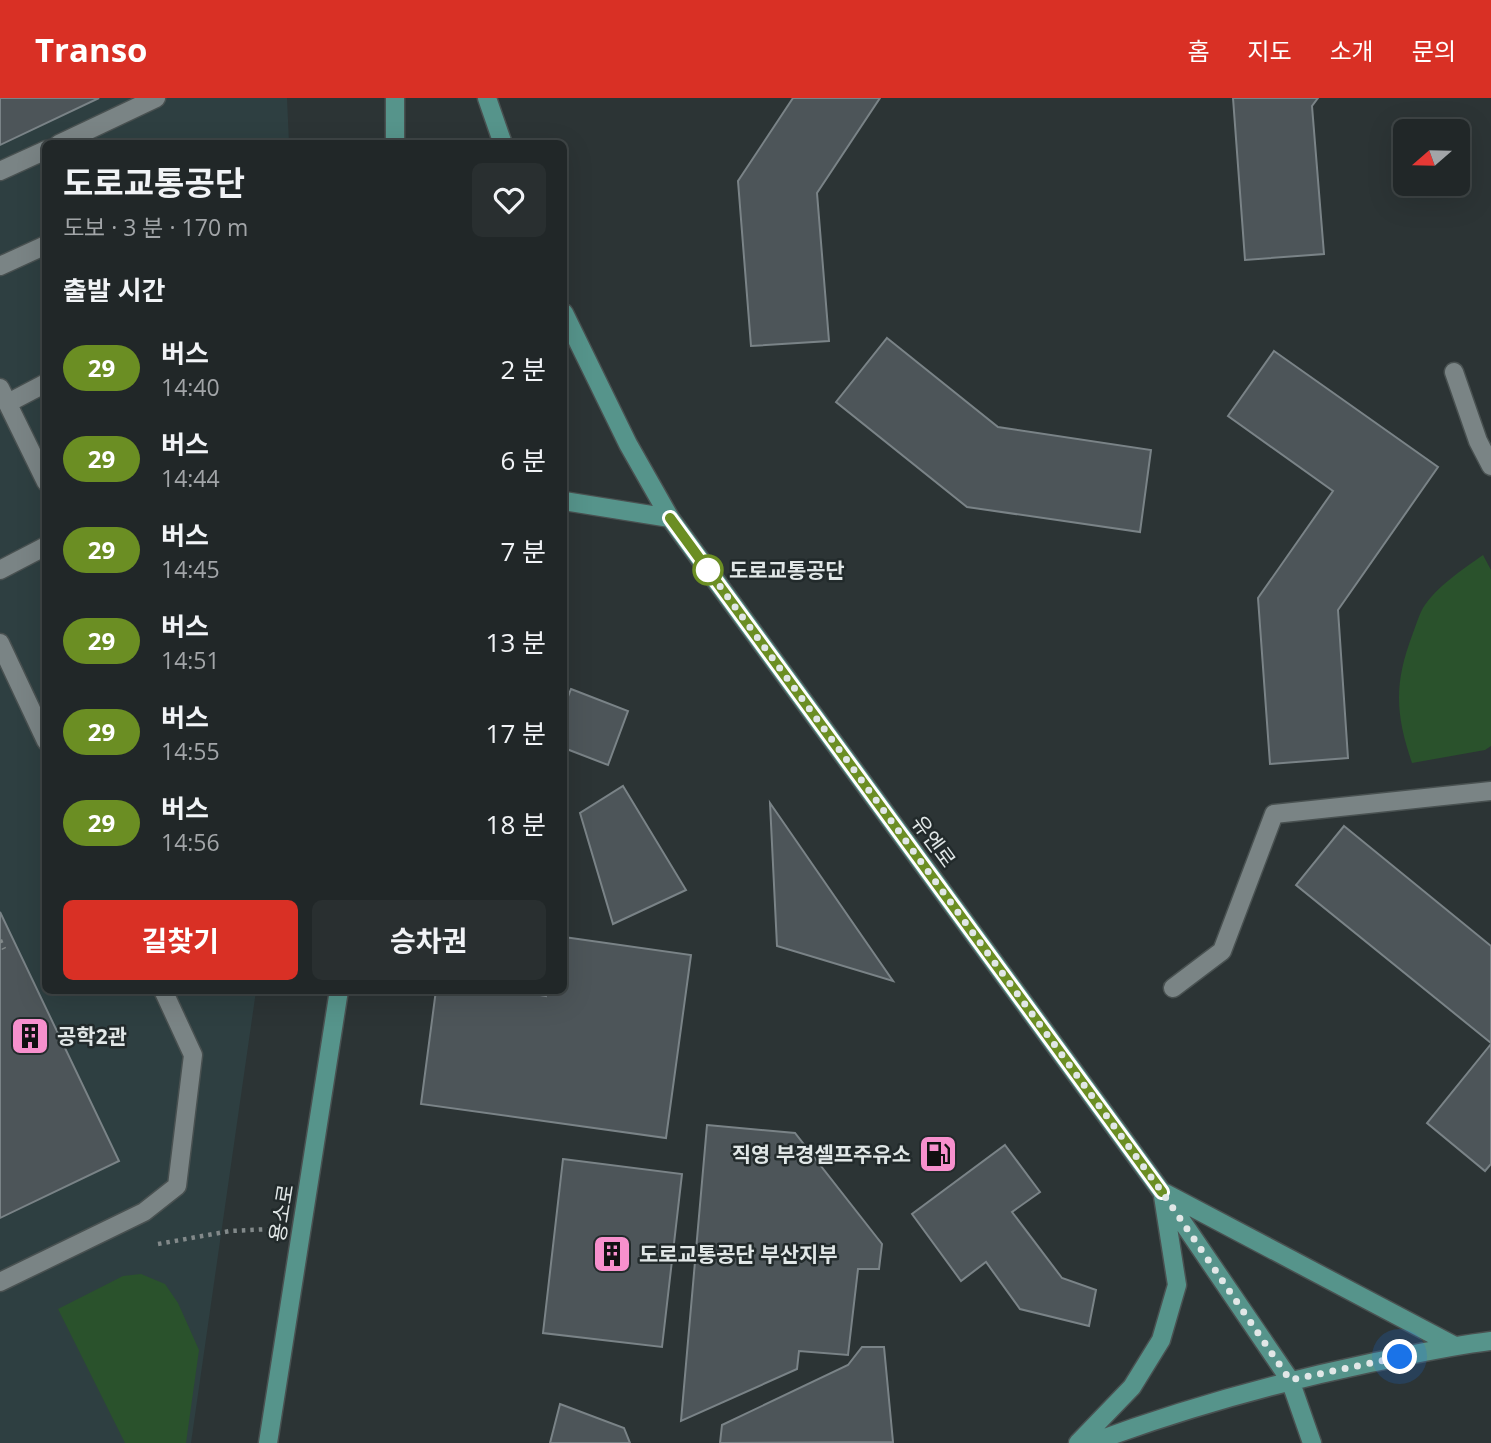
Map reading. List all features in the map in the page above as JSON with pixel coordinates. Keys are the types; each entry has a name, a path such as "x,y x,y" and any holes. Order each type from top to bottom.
{"main road":[{"path":"395,98 396,140"},
{"path":"487,98 502,140"},
{"name":"유엔로","path":"567,319 628,444 670,518 1162,1192 1290,1380"},
{"path":"567,501 670,518"},
{"name":"용소로","path":"268,1443 338,994"},
{"path":"1162,1192 1453,1345"},
{"path":"1078,1443 1132,1387 1161,1340 1177,1285 1162,1192"},
{"path":"1091,1443 1140,1425 1290,1380 1453,1345 1491,1341"},
{"path":"1290,1380 1311,1443"}],"lane":[{"path":"67,140 156,98"},
{"path":"0,171 42,152"},
{"path":"0,266 42,247"},
{"path":"1454,372 1478,440 1491,466"},
{"path":"42,384 4,396 42,474"},
{"path":"0,570 42,548"},
{"path":"0,643 42,732"},
{"path":"1173,988 1222,951 1274,814 1491,790"},
{"path":"0,1282 144,1212 177,1186 193,1055 165,994"}],"path":[{"path":"0,940 4,949"},
{"path":"151,1245 230,1231 302,1226"}],"shaded area":[{"path":"0,98 287,98 289,140 42,140 42,994 256,994 191,1443 0,1443"}],"green space":[{"path":"1483,555 1491,570 1491,746 1485,750 1412,763 1402,729 1399,698 1402,667 1407,651 1420,614 1429,600 1450,579"},
{"path":"141,1274 165,1284 178,1303 199,1350 186,1443 125,1443 58,1309 123,1276"}],"building":[{"path":"0,98 99,98 0,145"},
{"path":"793,98 880,98 817,193 829,341 751,346 738,181"},
{"path":"1233,98 1318,98 1312,106 1324,254 1245,260"},
{"path":"887,338 998,427 1151,450 1140,532 967,507 836,402"},
{"path":"1274,351 1438,467 1338,610 1348,758 1270,764 1258,598 1333,491 1228,416"},
{"path":"571,689 628,711 608,765 567,749 567,699"},
{"path":"623,786 686,890 613,924 580,813"},
{"path":"770,803 893,981 777,946"},
{"path":"1344,826 1491,946 1491,1043 1296,885"},
{"name":"공학2관","path":"0,912 119,1161 0,1218"},
{"path":"567,937 691,955 666,1138 421,1104 435,994 567,994"},
{"path":"1491,1044 1491,1164 1485,1171 1427,1123"},
{"path":"707,1125 795,1133 882,1244 879,1269 858,1269 848,1355 799,1351 797,1369 681,1421"},
{"path":"1005,1145 1040,1192 1012,1212 1062,1278 1096,1290 1089,1326 1020,1309 986,1262 961,1281 912,1214"},
{"name":"도로교통공단 부산지부","path":"563,1159 682,1174 662,1347 543,1333"},
{"path":"862,1347 884,1347 893,1442 720,1443 722,1425 848,1365"},
{"path":"560,1404 624,1428 630,1443 550,1443"}],"bus line":[{"name":"29","path":"670,518 1162,1192"}],"place":[{"name":"도로교통공단","path":"708,570"},
{"name":"공학2관","path":"30,1036"},
{"name":"직영 부경셀프주유소","path":"938,1154"},
{"name":"도로교통공단 부산지부","path":"612,1254"}],"route":[{"path":"708,570 703,563 1162,1192 1290,1380 1400,1357"}]}
